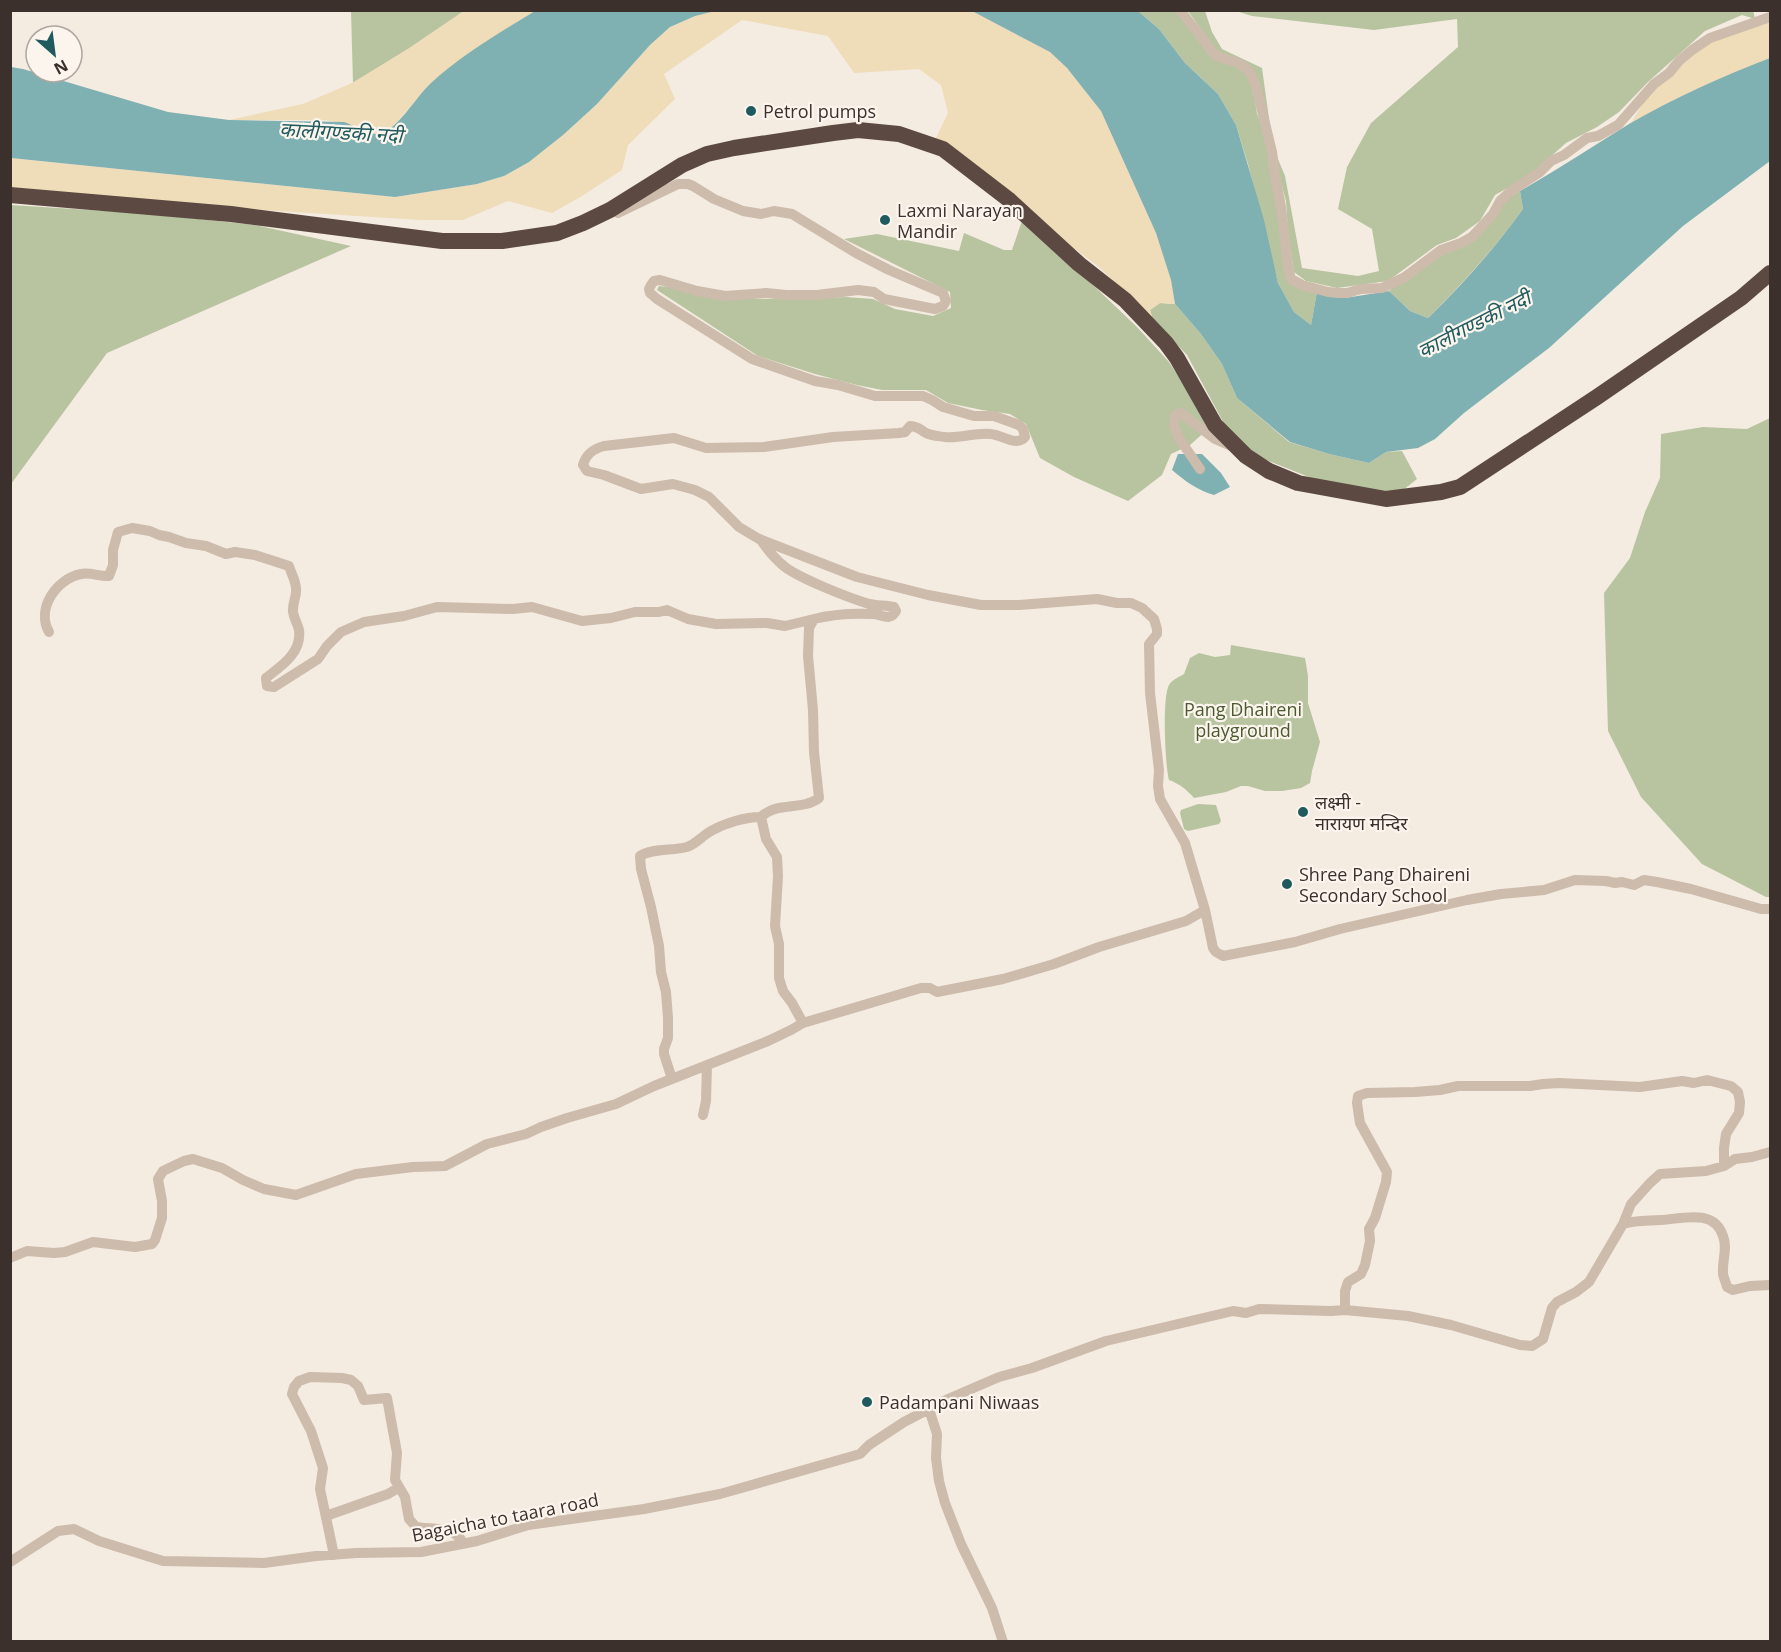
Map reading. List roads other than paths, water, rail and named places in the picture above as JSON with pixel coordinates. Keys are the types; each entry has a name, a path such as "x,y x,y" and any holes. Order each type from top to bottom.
{"highway":[{"path":"10,195 231,214 442,241 502,241 557,233 583,224 682,165 707,154 858,130 899,134 943,149 1008,199 1079,264 1125,300 1166,343 1215,425 1246,456 1269,471 1298,483 1386,499 1441,492 1460,487 1597,398 1741,298 1770,273"}],"street":[{"path":"1180,10 1216,56 1244,67 1249,71 1256,86 1272,153 1288,266 1292,279 1302,285 1338,293 1382,288 1405,277 1441,250 1472,237 1485,224 1500,201 1511,191 1587,138 1598,136 1618,125 1654,84 1669,73 1692,50 1710,38 1770,17"},
{"path":"610,210 613,215 678,184 688,184 714,200 743,211 761,214 774,211 792,214 856,253 889,270 944,293 946,301 943,306 935,309 884,299 874,292 858,290 817,295 766,293 725,296 697,291 660,280 654,281 649,289 664,304 752,359 816,381 874,396 923,396 942,407 974,416 1003,418 1018,425 1024,432 1025,437 1020,441 990,433 948,438 928,434 919,427 910,426 905,432 899,433 833,437 772,446 706,448 674,438 604,446 594,449 584,459 583,465 587,471 641,489 673,484 695,490 709,497 739,527 759,539 857,577 970,603 1019,605 1097,599 1131,603 1142,608 1154,619 1157,629 1157,634 1149,644 1150,693 1160,800 1185,843 1216,952 1223,956 1236,955 1467,900 1544,890 1575,880 1622,882 1634,885 1644,880 1691,889 1761,909 1770,909"},
{"path":"1200,469 1174,426 1175,416 1181,413 1215,440 1227,444 1246,456"},
{"path":"49,632 44,618 53,592 62,584 81,574 109,576 118,532 132,528 150,531 186,543 206,546 226,554 235,552 255,555 289,566 297,591 293,608 299,628 299,640 294,653 266,678 267,686 274,687 318,659 341,632 364,622 398,618 437,607 513,609 532,607 582,621 611,618 635,612 667,610 688,619 716,624 767,623 784,626 830,615 876,614 888,617 896,611 894,607 884,604 868,604 785,567 759,539"},
{"path":"672,1079 664,1054 668,1038 666,992 661,972 656,929 641,869 640,856 689,846 711,831 736,821 761,817 774,808 807,804 819,798 808,656 809,628 814,619"},
{"path":"761,817 766,839 777,857 775,926 779,944 779,978 783,991 803,1023"},
{"path":"10,1258 27,1251 65,1252 93,1242 135,1247 152,1244 162,1218 158,1179 163,1171 188,1160 193,1159 222,1168 264,1190 296,1196 356,1174 402,1168 445,1166 487,1144 526,1134 567,1118 616,1104 768,1041 803,1023 921,988 930,988 937,992 1003,979 1186,921 1205,910"},
{"path":"703,1115 706,1101 706,1065"},
{"path":"1345,1310 1345,1291 1348,1282 1361,1274 1365,1265 1370,1241 1369,1229 1375,1218 1387,1172 1360,1123 1358,1096 1367,1093 1440,1090 1458,1086 1523,1087 1568,1083 1640,1087 1707,1080 1731,1086 1738,1092 1740,1102 1739,1113 1726,1134 1724,1166"},
{"name":"Bagaicha to taara road","path":"10,1562 58,1531 74,1529 99,1541 163,1561 264,1563 334,1555 421,1552 463,1544 528,1525 644,1509 720,1494 860,1454 869,1445 904,1422 948,1399 999,1377 1032,1368 1106,1341 1233,1311 1246,1313 1258,1309 1345,1310 1408,1316 1451,1325 1520,1345 1532,1346 1543,1339 1552,1308 1557,1302 1576,1292 1588,1282 1623,1224 1631,1204 1660,1174 1706,1171 1724,1166 1735,1159 1770,1152"},
{"path":"1623,1224 1638,1220 1693,1216 1710,1220 1720,1228 1725,1240 1723,1273 1727,1287 1733,1290 1770,1285"},
{"path":"334,1555 320,1489 323,1468 311,1431 292,1394 299,1381 310,1377 351,1380 358,1386 364,1400 387,1398 397,1453 395,1480 405,1497 410,1519 416,1527 448,1530 458,1536 463,1544"},
{"path":"929,1409 937,1434 936,1458 945,1503 961,1544 992,1608 1004,1641"},
{"path":"326,1516 388,1494 398,1488"}],"water":[{"name":"कालीगण्डकी नदी","path":"535,11 715,11 695,16 670,27 650,45 597,104 563,135 529,162 504,176 477,184 395,197 11,158 11,67 24,69 24,84 74,84 168,112 229,120 344,122 378,134 392,127 424,90 454,63"},
{"name":"कालीगण्डकी नदी","path":"972,11 1138,11 1159,29 1185,63 1218,94 1236,125 1264,220 1278,283 1294,312 1311,325 1317,292 1345,298 1389,291 1410,311 1428,318 1478,265 1523,209 1520,191 1646,114 1734,72 1770,58 1770,161 1683,226 1549,348 1464,413 1435,439 1418,448 1386,452 1369,463 1290,442 1237,398 1222,364 1201,334 1175,304 1171,280 1156,233 1101,111 1067,68 1050,52"},
{"path":"1178,454 1202,454 1221,473 1230,487 1214,495 1192,485 1172,470"}],"place":[{"name":"Petrol pumps","path":"751,111"},
{"name":"Laxmi Narayan Mandir","path":"885,220"},
{"name":"लक्ष्मी - नारायण मन्दिर","path":"1303,812"},
{"name":"Shree Pang Dhaireni Secondary School","path":"1287,884"},
{"name":"Padampani Niwaas","path":"867,1402"}],"park label":[{"name":"Pang Dhaireni playground","path":"1243,719"}]}
